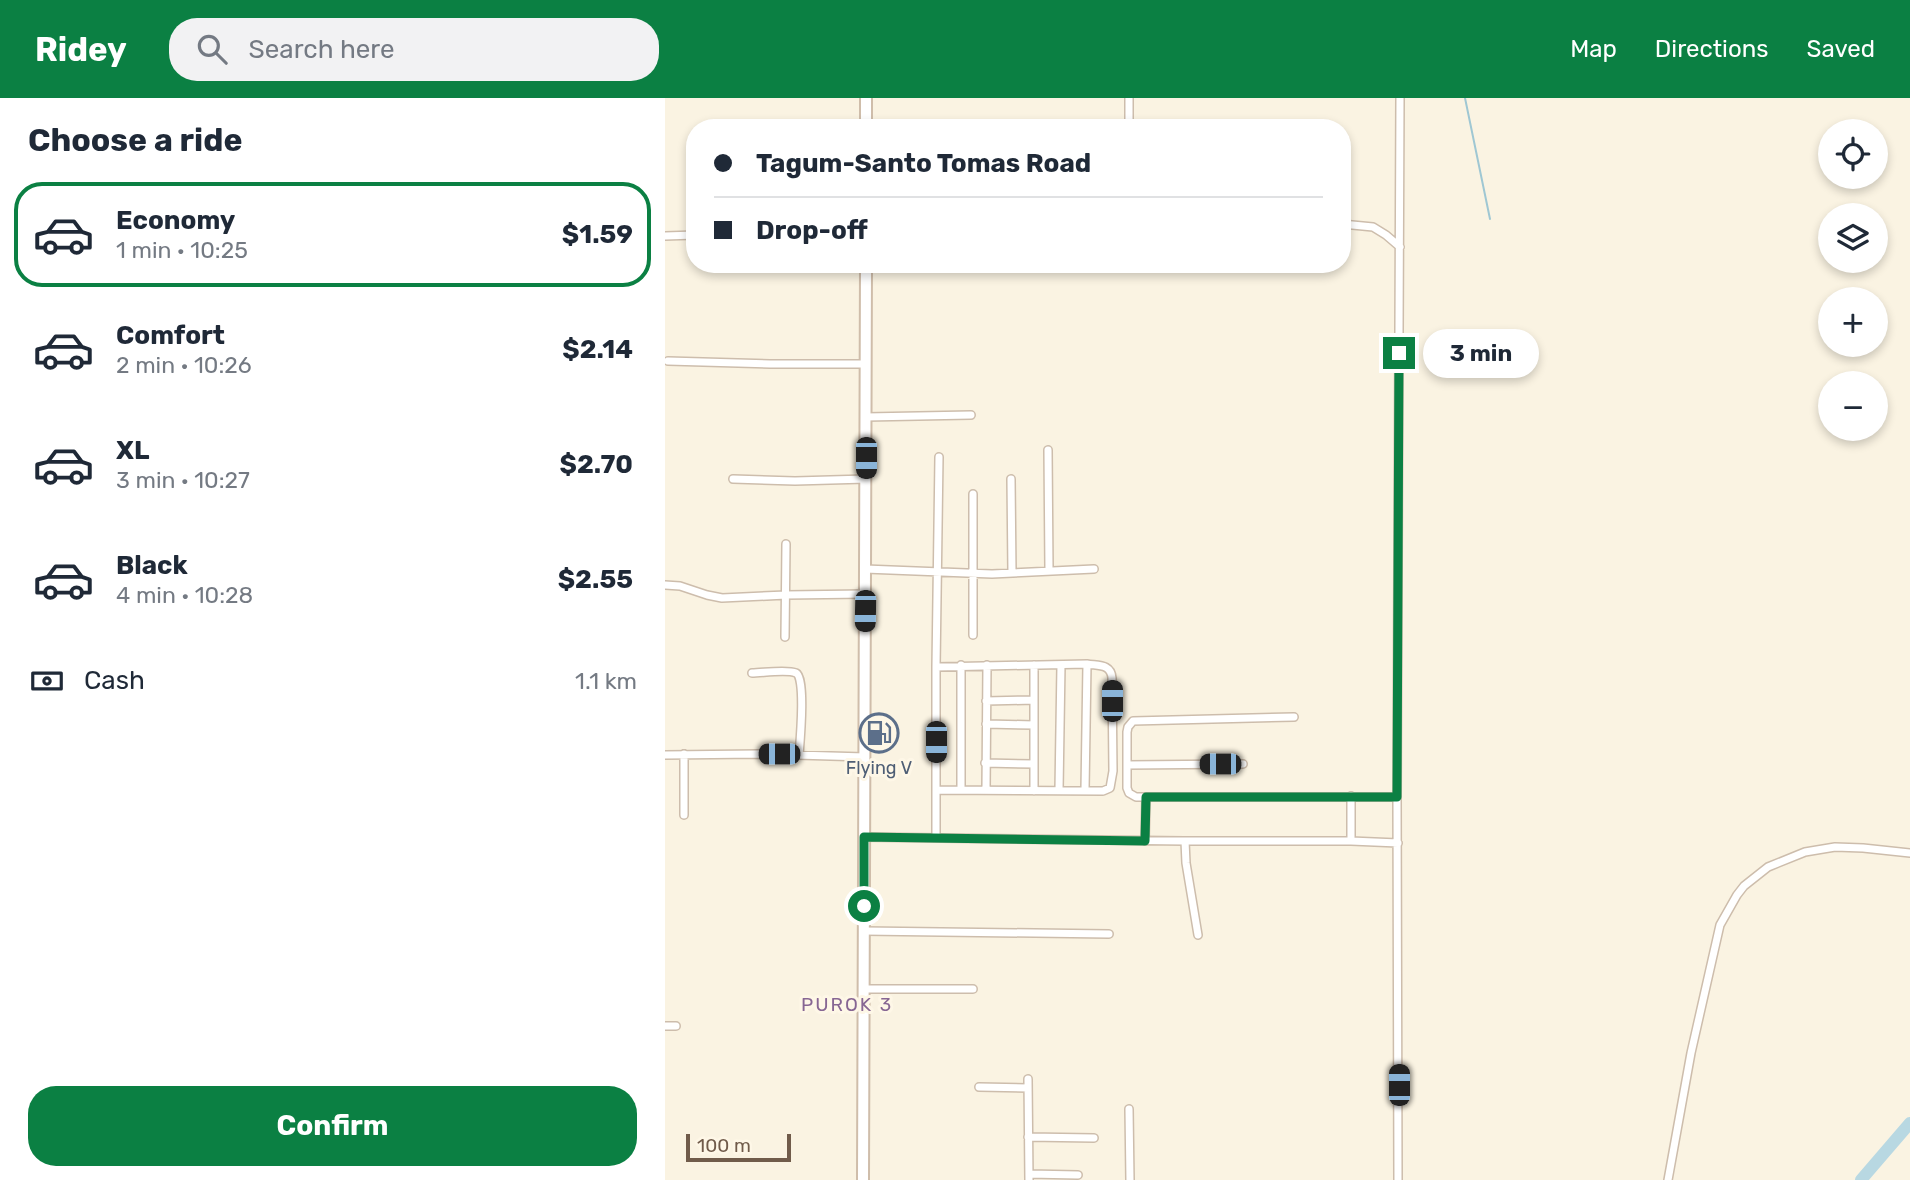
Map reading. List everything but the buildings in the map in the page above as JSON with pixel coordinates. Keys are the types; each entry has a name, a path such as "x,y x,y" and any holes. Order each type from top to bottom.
{"main road":[{"path":"866,98 866,119"},
{"path":"863,1180 866,273"}],"street":[{"path":"1129,98 1129,119"},
{"path":"1398,1180 1400,98"},
{"path":"1351,225 1373,227 1400,247"},
{"path":"665,236 686,235"},
{"path":"668,361 866,365"},
{"path":"866,416 971,415"},
{"path":"1048,450 1049,570"},
{"path":"936,838 939,457"},
{"path":"733,479 866,479"},
{"path":"1011,479 1012,573"},
{"path":"973,635 974,494"},
{"path":"785,638 786,544"},
{"path":"865,569 1012,573 1094,569"},
{"path":"665,585 680,586 722,598 865,594"},
{"path":"936,667 1087,664 1107,667 1112,673 1113,771 1111,788 1103,791 936,790"},
{"path":"1085,790 1087,664"},
{"path":"986,665 986,790"},
{"path":"1034,665 1034,790"},
{"path":"1059,790 1061,665"},
{"path":"961,666 961,790"},
{"path":"752,673 787,672 797,673 800,677 799,755"},
{"path":"986,701 1034,700"},
{"path":"1294,717 1133,722 1127,732 1129,793 1136,797 1397,797"},
{"path":"986,724 1034,725"},
{"path":"684,754 684,815"},
{"path":"665,755 865,757"},
{"path":"985,763 1034,764"},
{"path":"1127,765 1243,764"},
{"path":"1350,841 1351,796"},
{"path":"1145,841 1146,797"},
{"path":"864,837 1350,841 1398,844"},
{"path":"1185,841 1198,935"},
{"path":"1668,1180 1691,1053 1720,925 1737,895 1768,867 1805,852 1835,847 1910,853"},
{"path":"864,930 1109,934"},
{"path":"864,989 972,989"},
{"path":"665,1026 676,1026"},
{"path":"1028,1079 1029,1177 1078,1175"},
{"path":"979,1087 1028,1088"},
{"path":"1129,1108 1130,1180"},
{"path":"1028,1137 1094,1138"}],"waterway":[{"path":"1465,98 1490,219"},
{"path":"1861,1180 1910,1123"}],"place":[{"name":"Flying V","path":"879,733"}],"district":[{"name":"PUROK 3","path":"847,1004"}],"route":[{"path":"864,906 864,837 1145,841 1146,797 1397,797 1399,353"}]}
